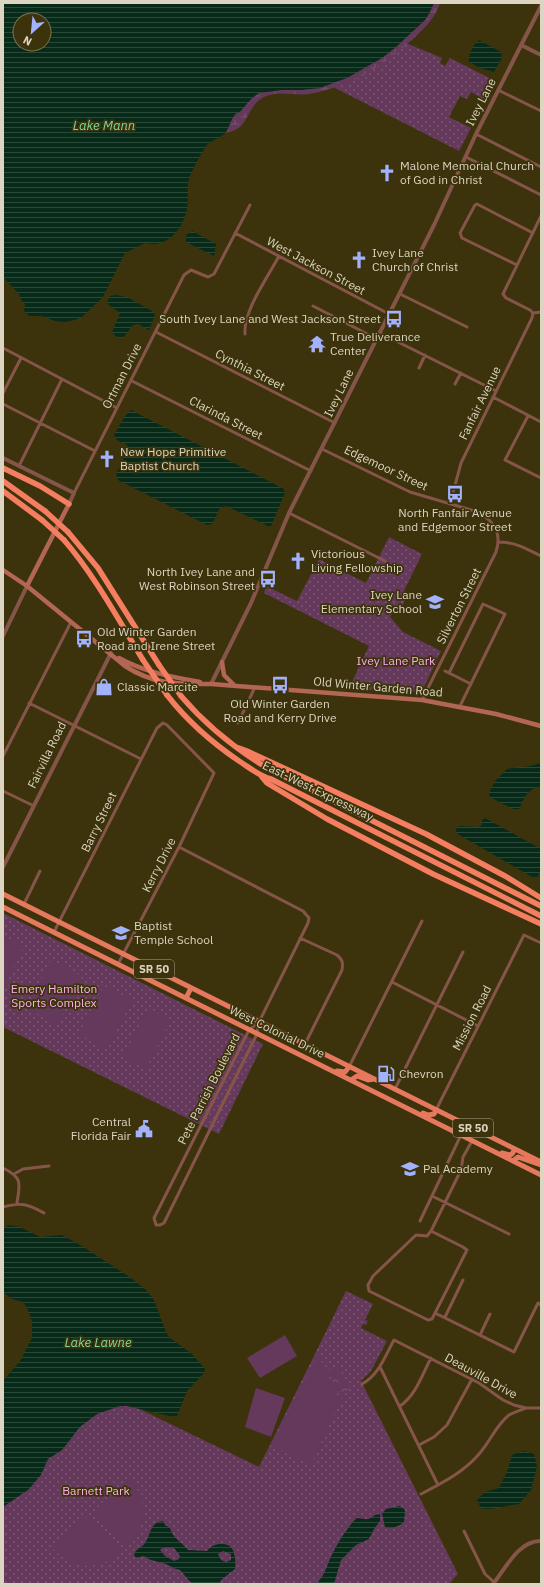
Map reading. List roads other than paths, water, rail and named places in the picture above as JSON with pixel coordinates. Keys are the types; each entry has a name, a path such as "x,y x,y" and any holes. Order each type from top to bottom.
{"highway":[{"path":"3,468 40,486 69,504"},
{"name":"East-West Expressway","path":"3,480 45,510 68,532 98,568 159,665 181,696 211,727 244,754 271,770 541,906"},
{"name":"East-West Expressway","path":"3,491 42,520 64,540 96,584 143,660 167,695 193,725 214,744 262,776 313,800 541,916"},
{"path":"236,747 247,750 426,834 541,898"},
{"path":"262,776 267,783 327,819 434,874 541,924"},
{"path":"530,891 541,895"},
{"name":"West Colonial Drive","path":"3,894 515,1149 541,1164"},
{"name":"West Colonial Drive","path":"3,907 541,1175"},
{"path":"186,998 192,988"},
{"path":"320,1065 325,1064 342,1072 347,1071 349,1067"},
{"path":"351,1080 357,1076 368,1080 375,1079"},
{"path":"406,1108 410,1106 431,1116 436,1110"},
{"path":"486,1148 493,1148 504,1154 510,1155 515,1149"},
{"path":"513,1161 518,1157 541,1164"}],"main road":[{"name":"Ortman Drive","path":"27,586 69,504"},
{"name":"Old Winter Garden Road","path":"3,570 27,586 125,666 138,674 149,678 177,684 234,685 422,700 460,706 541,726"},
{"name":"Old Winter Garden Road","path":"111,654 143,669 172,677 211,684"},
{"path":"222,662 224,675 234,685"}],"street":[{"name":"Ivey Lane","path":"211,684 251,603 289,513 436,222 476,134 541,6"},
{"path":"521,45 541,55"},
{"path":"498,90 541,111"},
{"path":"476,134 541,167"},
{"path":"466,157 541,196"},
{"path":"516,265 462,238 460,234 475,205 478,204 532,233"},
{"name":"Ortman Drive","path":"69,504 186,272 194,270 205,276 212,276 214,274 250,205"},
{"path":"541,216 503,294 506,298 533,313 541,312"},
{"name":"West Jackson Street","path":"235,233 390,314"},
{"path":"245,334 244,325 248,314 279,256"},
{"path":"400,294 467,327"},
{"path":"313,306 377,339"},
{"name":"Fanfair Avenue","path":"450,504 459,468 533,313"},
{"name":"Cynthia Street","path":"156,332 335,423"},
{"path":"380,333 496,391"},
{"path":"3,348 118,408"},
{"path":"419,368 425,356"},
{"path":"3,393 21,358"},
{"path":"455,384 461,374"},
{"path":"19,466 62,379"},
{"name":"Clarinda Street","path":"132,381 311,472"},
{"path":"493,398 541,422"},
{"path":"3,404 95,451"},
{"path":"528,416 506,460 541,478"},
{"name":"Edgemoor Street","path":"322,449 410,492 478,512 487,517 496,530 499,542"},
{"path":"3,458 74,493"},
{"path":"289,513 385,561"},
{"path":"499,542 516,544 541,556"},
{"name":"Silverton Street","path":"422,700 496,552 499,542"},
{"path":"3,636 27,586"},
{"path":"449,673 483,604 505,614 460,706"},
{"path":"3,756 71,622"},
{"name":"Fairvilla Road","path":"3,867 111,654"},
{"path":"445,671 471,684"},
{"path":"238,723 255,687"},
{"path":"30,703 141,758"},
{"name":"Barry Street","path":"54,932 156,728 163,724 167,725 214,773"},
{"name":"Kerry Drive","path":"118,964 179,847 214,773"},
{"path":"3,791 34,806"},
{"path":"179,847 303,911 308,915 308,923 259,1022"},
{"path":"24,904 40,871"},
{"path":"349,1067 422,921"},
{"name":"Mission Road","path":"436,1110 524,935 541,944"},
{"path":"300,938 337,955 343,963 342,970 304,1044"},
{"path":"395,1089 463,952"},
{"path":"392,982 478,1026"},
{"name":"Pete Parrish Boulevard","path":"259,1022 257,1034 164,1223 156,1225 154,1218 249,1030 259,1022"},
{"path":"420,1221 461,1135"},
{"path":"431,1231 467,1250 432,1319 428,1320 369,1291 368,1284 373,1276 416,1234 427,1236 431,1231 461,1170 463,1157 472,1141"},
{"path":"14,1174 23,1169 49,1166"},
{"path":"3,1168 14,1174 20,1185 17,1203"},
{"path":"432,1196 509,1234"},
{"path":"3,1207 17,1203 34,1207 44,1213"},
{"path":"445,1318 463,1280"},
{"path":"435,1313 514,1352 539,1304"},
{"path":"480,1335 490,1314"},
{"name":"Deauville Drive","path":"380,1367 394,1340 472,1379 503,1400 526,1408 541,1408"},
{"path":"400,1406 408,1400 413,1393 431,1358"},
{"path":"362,1384 374,1376 380,1367 438,1485"},
{"path":"419,1445 434,1437 447,1425 472,1379"},
{"path":"421,1494 458,1473 479,1455 502,1421 511,1414 526,1408"},
{"path":"464,1531 485,1574 494,1583 518,1551 527,1544 541,1541"}],"water":[{"name":"Lake Mann","path":"3,3 434,3 426,19 396,47 382,58 347,78 320,88 259,93 252,98 239,113 236,113 226,132 208,144 201,154 191,173 188,188 187,209 182,224 178,230 167,240 153,244 145,243 125,253 103,297 82,317 65,322 55,321 42,316 29,316 24,311 25,304 21,300 19,294 3,277"},
{"path":"479,40 501,52 502,58 494,72 480,68 469,62 471,50"},
{"path":"192,231 216,244 214,256 186,242 186,235"},
{"path":"116,295 127,297 152,311 155,315 149,330 138,324 133,325 123,338 115,336 112,332 120,313 107,302 110,296"},
{"path":"131,410 284,489 285,493 271,526 268,526 226,506 220,508 212,524 207,525 118,480 116,474 128,449 127,445 117,440 114,435 125,416"},
{"path":"541,763 541,786 529,791 519,809 513,809 490,797 489,793 495,781 507,769"},
{"path":"485,818 541,849 541,871 537,877 532,877 456,833 456,829 459,826 478,827 482,825 482,820"},
{"name":"Lake Lawne","path":"9,1225 20,1227 40,1237 64,1236 131,1278 146,1290 154,1300 166,1332 170,1338 192,1354 205,1369 204,1373 187,1391 177,1416 169,1416 127,1406 120,1406 97,1414 80,1427 62,1450 48,1459 41,1475 28,1490 3,1507 3,1381 20,1361 32,1338 32,1322 28,1310 23,1302 12,1299 3,1292 3,1228"},
{"path":"523,1451 534,1454 537,1466 531,1490 519,1504 486,1509 481,1508 477,1500 485,1492 499,1488 507,1472 512,1455"},
{"path":"400,1506 405,1510 404,1522 395,1527 385,1527 382,1514 386,1509"},
{"path":"380,1514 380,1521 369,1539 356,1545 341,1560 334,1584 316,1584 323,1575 338,1543 354,1521 357,1518 369,1519"},
{"path":"163,1521 165,1525 170,1528 175,1538 188,1550 207,1551 217,1544 226,1544 232,1548 234,1552 235,1569 221,1580 219,1584 192,1584 180,1570 144,1556 136,1558 134,1555 135,1552 144,1544 151,1529 158,1522","holes":["162,1548 174,1548 180,1556 179,1559 174,1561 165,1556 160,1550","223,1551 231,1554 231,1560 226,1562 221,1560 218,1554"]}],"place":[{"name":"Malone Memorial Church of God in Christ","path":"387,173"},
{"name":"Ivey Lane Church of Christ","path":"359,260"},
{"name":"South Ivey Lane and West Jackson Street","path":"394,319"},
{"name":"True Deliverance Center","path":"317,344"},
{"name":"New Hope Primitive Baptist Church","path":"107,459"},
{"name":"North Fanfair Avenue and Edgemoor Street","path":"455,494"},
{"name":"Victorious Living Fellowship","path":"298,561"},
{"name":"North Ivey Lane and West Robinson Street","path":"268,579"},
{"name":"Ivey Lane Elementary School","path":"435,602"},
{"name":"Old Winter Garden Road and Irene Street","path":"84,639"},
{"name":"Old Winter Garden Road and Kerry Drive","path":"280,685"},
{"name":"Classic Marcite","path":"104,687"},
{"name":"Baptist Temple School","path":"121,933"},
{"name":"Chevron","path":"386,1074"},
{"name":"Central Florida Fair","path":"144,1129"},
{"name":"Pal Academy","path":"410,1169"}],"park label":[{"name":"Ivey Lane Park","path":"396,661"},
{"name":"Emery Hamilton Sports Complex","path":"54,996"},
{"name":"Barnett Park","path":"96,1491"}]}
